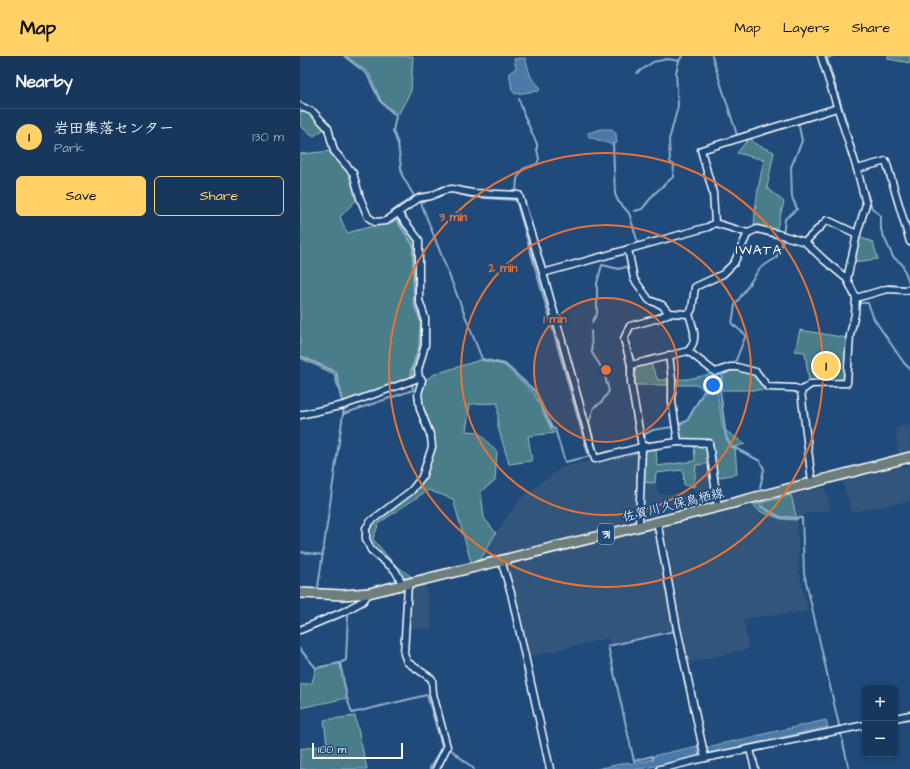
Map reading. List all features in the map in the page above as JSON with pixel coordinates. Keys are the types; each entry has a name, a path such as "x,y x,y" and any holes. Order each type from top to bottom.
{"main road":[{"name":"佐賀川久保鳥栖線","path":"300,593 343,595 369,593 718,507 910,457"}],"street":[{"path":"821,56 837,108 860,168 866,204 857,234 847,279"},
{"path":"300,106 313,112 328,128 334,151 353,173 360,198 368,217 375,222 386,221 419,198 431,196 444,190 452,189 472,193 517,195 543,272 594,456 678,442 709,443 718,507"},
{"path":"714,223 713,193 701,150 837,108"},
{"path":"860,168 886,161 910,242"},
{"path":"398,213 419,240 419,300 425,318 425,345 418,370 419,378 422,380 418,394 420,409 431,437 432,447 422,477 411,491 371,521 366,528 366,539 371,550 395,570 405,584 404,654 407,662 432,679 433,694 447,747 436,769"},
{"path":"805,242 827,220 857,234"},
{"path":"714,223 748,233 758,229 805,242 847,279 859,297 850,335 847,383 810,384 801,391"},
{"path":"543,272 708,227 714,223"},
{"path":"631,365 688,351 692,346 695,336 689,314 692,309 695,287 723,274 734,263 748,233"},
{"path":"628,249 634,279 649,300 662,305 669,313"},
{"path":"859,297 887,289 910,289"},
{"path":"640,526 639,448 631,383 631,365 624,339 630,326 659,318 669,313 689,314"},
{"path":"688,351 714,372 730,367 737,367 756,372 768,387 795,388 801,391"},
{"path":"669,355 672,380 672,402 678,442"},
{"path":"300,415 344,405 419,378"},
{"path":"801,391 812,482"},
{"path":"656,522 705,758"},
{"path":"501,560 512,593 550,769"},
{"path":"300,630 343,612 363,601 369,593"},
{"path":"898,717 910,714"},
{"path":"660,769 862,725"},
{"path":"750,749 755,769"}],"shaded area":[{"path":"525,58 531,77 540,87 539,91 515,94 512,90 509,73 516,68 514,59"},
{"path":"601,129 612,129 616,133 617,143 610,144 589,137 588,133"},
{"path":"910,424 910,452 898,455 896,428"},
{"path":"643,449 642,482 655,483 659,494 690,492 695,507 480,560 496,533 520,499 562,467"},
{"path":"713,463 719,502 699,506 694,487 696,465"},
{"path":"910,466 910,501 852,512 842,482 897,467"},
{"path":"825,487 831,510 807,513 797,520 791,495"},
{"path":"754,505 759,511 797,520 799,571 808,611 743,619 749,649 683,664 675,629 609,644 608,638 529,657 506,565"},
{"path":"426,586 432,629 408,628 410,589"},
{"path":"826,720 828,727 708,754 707,747"},
{"path":"697,746 699,756 642,769 597,769 629,762 630,764 653,759 653,756"}],"green space":[{"path":"346,56 413,56 411,91 398,115 381,101 369,73"},
{"path":"888,56 910,56 910,63 888,59"},
{"path":"300,107 311,112 326,128 314,136 300,126"},
{"path":"750,137 755,144 774,152 767,188 784,202 776,232 754,227 755,210 764,160 737,153"},
{"path":"332,151 352,173 358,198 340,217 347,233 398,219 417,241 423,318 423,344 415,376 342,403 334,374 300,358 300,154"},
{"path":"858,237 873,242 878,259 853,262"},
{"path":"800,330 847,338 845,381 809,382 805,352 795,351"},
{"path":"480,360 504,365 534,393 554,433 528,436 532,461 509,464 498,427 498,403 470,404 466,431 478,432 497,452 495,481 481,491 484,518 496,533 480,560 471,562 453,499 428,490 379,523 373,539 394,564 412,577 403,579 372,548 369,541 368,530 373,521 413,491 434,447 422,409 421,394 425,380 435,374"},
{"path":"650,362 658,380 688,379 729,369 755,374 766,390 717,390 723,429 745,444 735,447 737,474 715,478 712,463 696,465 694,487 684,485 683,470 656,473 655,483 642,482 643,449 656,447 657,466 695,461 694,443 678,442 675,426 687,421 704,391 699,385 635,385 633,369"},
{"path":"791,495 797,520 782,519 759,511 754,505"},
{"path":"340,663 347,698 300,708 300,685 312,683 316,668"},
{"path":"355,716 367,769 300,769 300,749 327,745 324,720"}],"waterway":[{"path":"344,56 367,74 380,101 396,116 393,131 398,144 402,175 414,196 391,212 392,214"},
{"path":"635,211 642,209 655,193 673,177 674,165 670,162 669,140 678,106 676,73 682,56"},
{"path":"712,56 737,135 797,117 802,141 791,167 792,197 797,209 785,219 782,245 776,258 760,268 735,305 732,324 746,335 734,365"},
{"path":"832,56 827,58 859,164"},
{"path":"637,73 653,62 668,59 679,61"},
{"path":"516,193 517,179 523,169 537,164 539,159 537,144 524,115 519,99"},
{"path":"613,144 615,194 618,201 629,213 638,243 623,247"},
{"path":"860,171 872,208 881,216 881,230 893,257 902,264 910,285"},
{"path":"516,200 471,197 450,192 421,203 482,359 505,364 536,392 552,428 555,429 565,462 638,445"},
{"path":"516,200 589,457"},
{"path":"396,219 413,245 414,304 421,322 419,348 411,371 412,377"},
{"path":"592,322 597,314 597,283 602,265 619,269 629,266 625,253"},
{"path":"885,287 890,285 909,287"},
{"path":"860,298 859,303 868,303 874,319 904,363 910,369"},
{"path":"591,331 592,353 603,370 609,391 601,403 594,407 589,423 598,455"},
{"path":"300,356 336,372 343,401"},
{"path":"733,369 722,376 720,391 726,437 731,446 760,461 764,469 760,488"},
{"path":"343,414 413,390 412,383"},
{"path":"644,442 645,434 653,430 672,427 687,421 704,391 720,391"},
{"path":"318,587 344,407"},
{"path":"760,506 780,517 802,518 804,573 849,769"},
{"path":"653,760 652,756 634,761 608,646 674,631 656,533 654,532"},
{"path":"300,552 323,555"},
{"path":"348,615 346,660 340,663 347,698 352,713 427,695 442,746 430,769"},
{"path":"300,649 316,668 339,663"},
{"path":"450,749 474,769"}],"place":[{"name":"岩田集落センター","path":"826,366"}],"district":[{"name":"IWATA","path":"759,249"}]}
